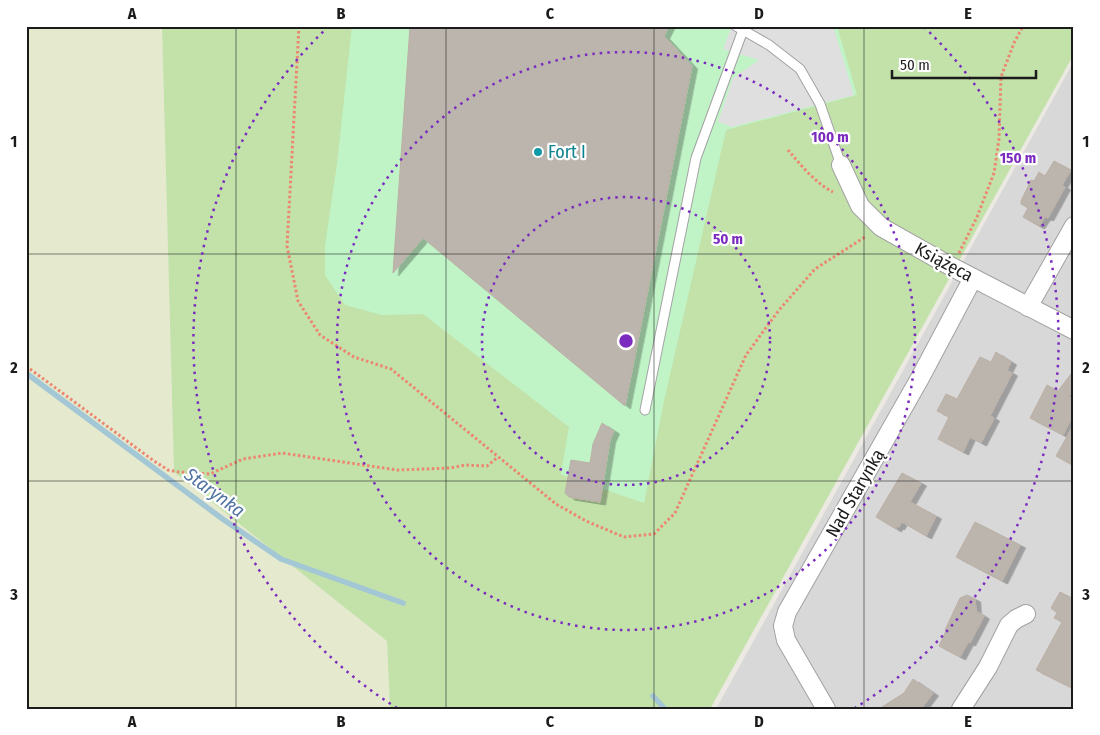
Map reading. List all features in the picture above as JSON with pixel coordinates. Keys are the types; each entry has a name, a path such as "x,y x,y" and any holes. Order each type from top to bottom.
{"street":[{"name":"Książęca","path":"841,165 860,206 881,227 952,267 1074,330"},
{"path":"1028,307 1074,226"},
{"name":"Nad Starynką","path":"826,709 786,640 783,626 787,612 920,378 973,278"},
{"path":"961,709 988,667 1009,625 1026,614"}],"lane":[{"path":"645,410 696,158 739,28 769,45 800,69 820,104 841,165"}],"path":[{"path":"299,26 287,246 298,301 320,334 354,357 391,369 556,504 586,521 624,537 654,534 676,513 746,355 779,310 815,269 881,227"},
{"path":"952,267 977,217 994,174 999,139 1001,78 1014,43 1023,26"},
{"path":"788,150 804,169 826,188 835,193"},
{"path":"26,366 168,470 210,474 243,460 282,453 396,470 450,468 466,465 487,466 498,457"}],"shaded area":[{"path":"732,26 833,26 854,95 732,127 718,122 733,78 759,60 723,49"},
{"path":"1074,61 1074,709 716,709"}],"green space":[{"path":"26,26 162,26 174,472 387,641 390,709 26,709"},
{"path":"162,26 1074,26 1074,54 710,709 390,709 387,641 174,472"},
{"path":"352,26 837,26 857,95 726,130 664,401 644,503 562,475 569,427 423,314 382,315 345,305 325,275 325,246 337,164"}],"building":[{"name":"Fort I","path":"410,26 669,26 664,36 692,66 625,406 423,238 393,273"},
{"path":"1054,161 1071,170 1062,185 1065,187 1048,218 1045,217 1039,226 1023,217 1028,208 1021,204 1021,201 1031,180 1034,181 1039,172 1045,176"},
{"path":"996,352 1011,362 1007,370 1012,373 990,416 994,418 981,443 970,437 963,452 938,439 949,417 937,411 946,394 957,399 980,357 991,362"},
{"path":"1074,370 1069,397 1074,399 1074,413 1063,435 1030,418 1047,385 1058,391"},
{"path":"602,423 614,431 610,440 600,502 569,497 565,493 571,460 590,463 593,444"},
{"path":"1074,424 1074,466 1056,456"},
{"path":"902,473 921,483 910,502 936,516 926,536 902,522 896,529 876,517"},
{"path":"975,522 1020,545 1002,581 956,557"},
{"path":"1060,592 1074,599 1074,689 1036,670 1062,622 1054,618 1057,613 1051,608"},
{"path":"967,595 975,599 976,611 984,616 970,643 968,642 960,657 939,646 960,598"},
{"path":"913,679 933,693 921,709 879,709 904,693"}],"waterway":[{"name":"Starynka","path":"26,373 224,520 281,559 403,603"},
{"name":"Starynka","path":"653,696 665,709"}],"place":[{"name":"Fort I","path":"538,152"}]}
